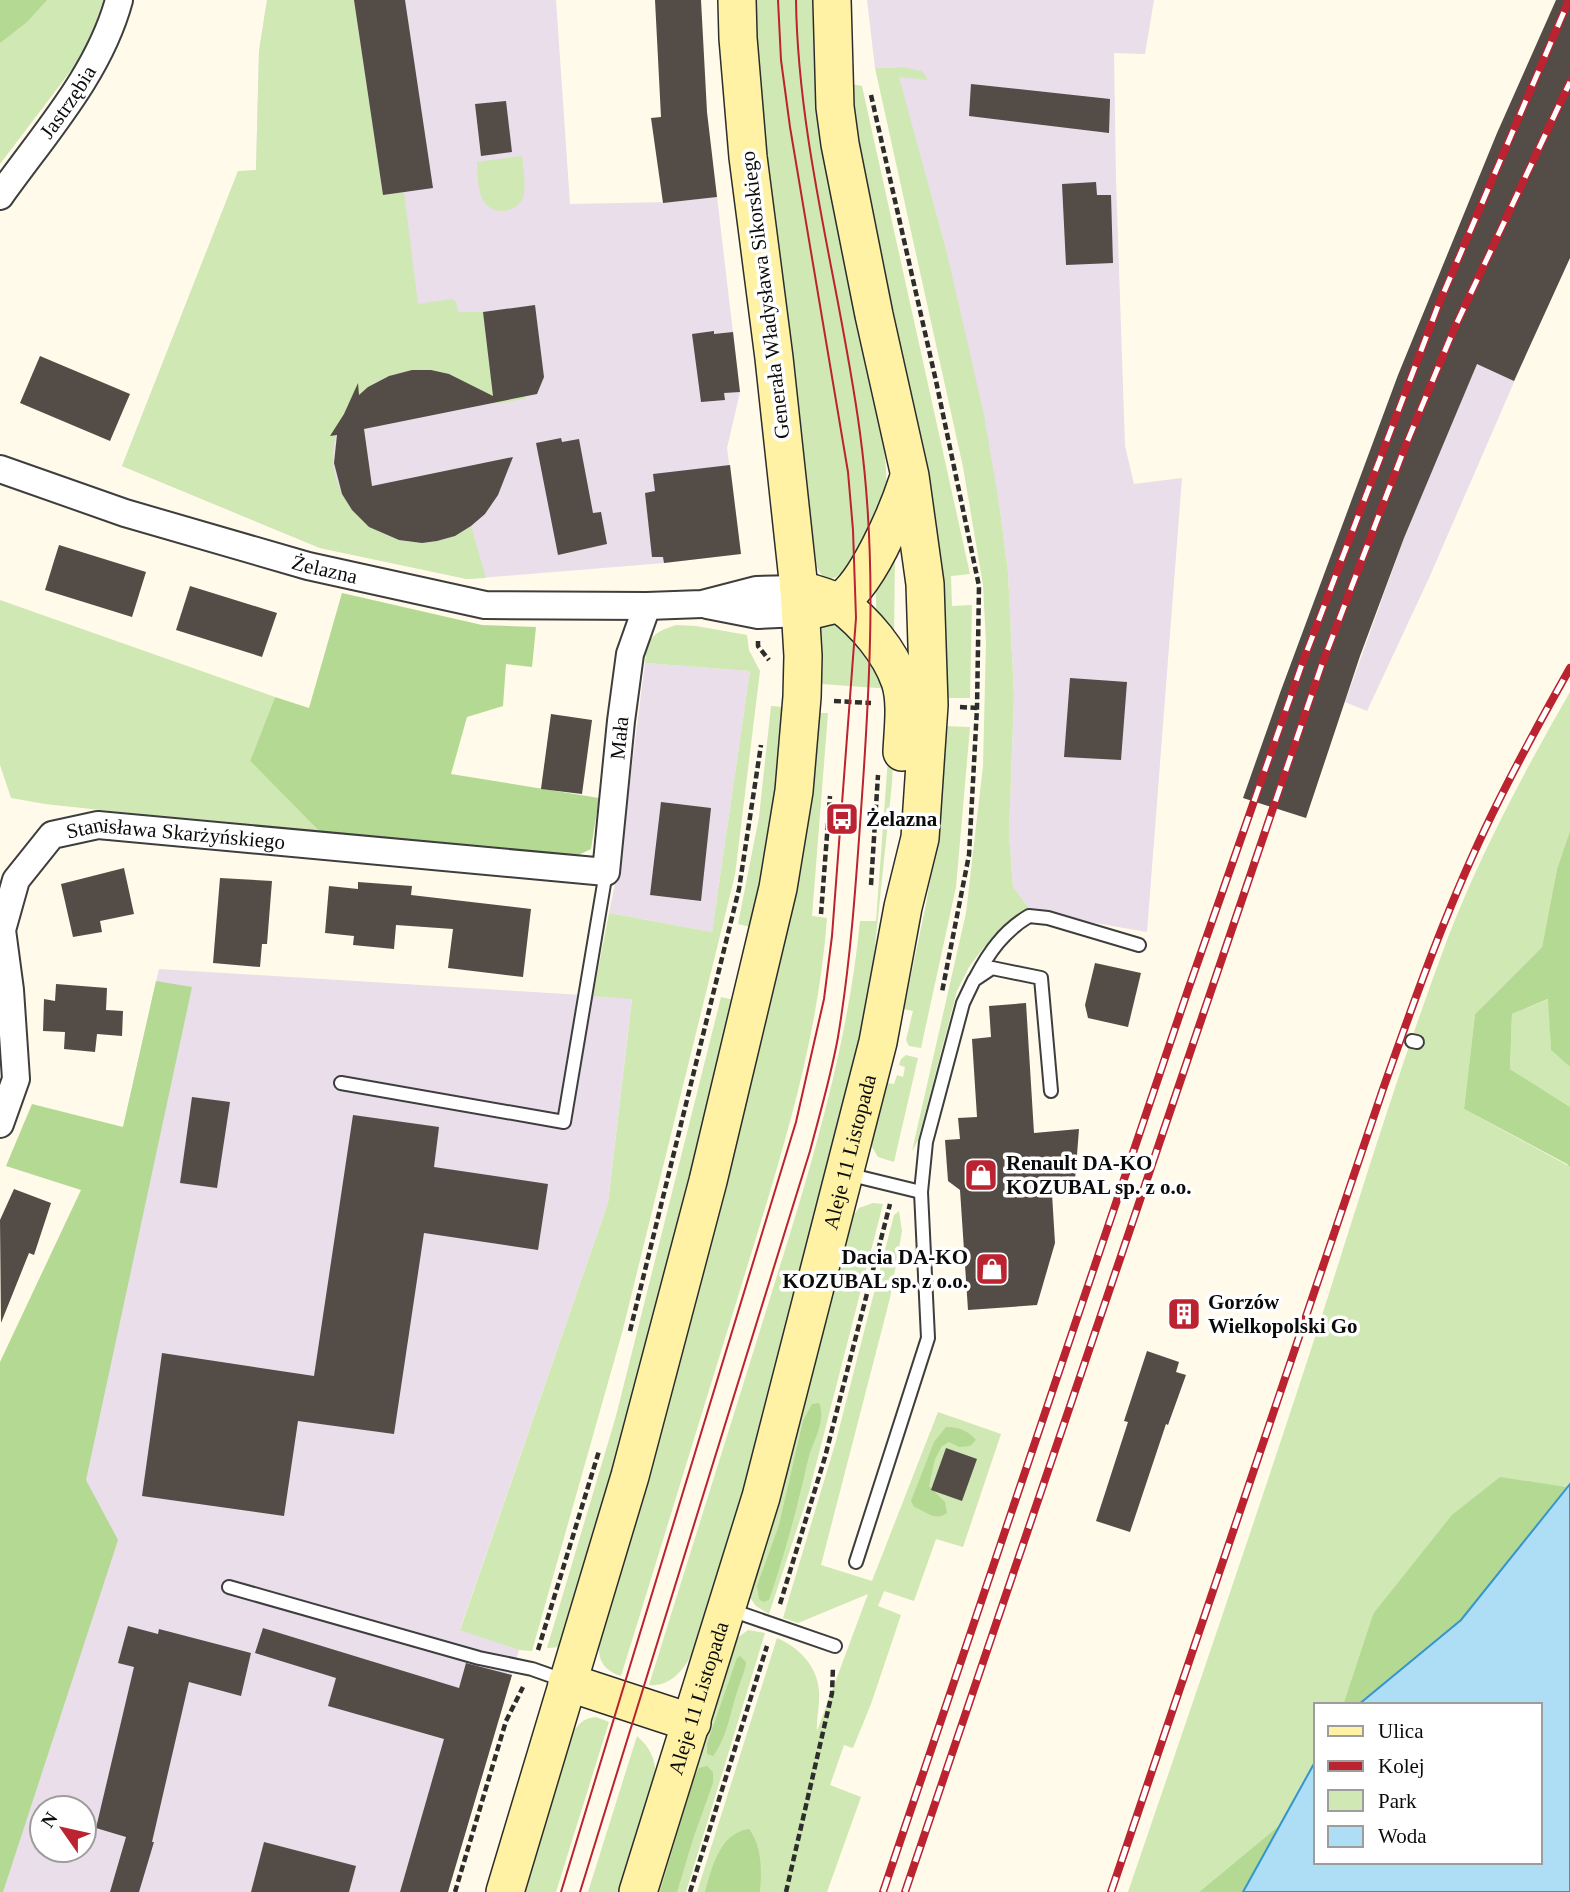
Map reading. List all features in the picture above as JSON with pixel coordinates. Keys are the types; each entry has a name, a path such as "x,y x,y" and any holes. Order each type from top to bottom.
{"main road":[{"name":"Generała Władysława Sikorskiego","path":"737,0 748,158 775,358 800,601"},
{"path":"832,0 835,107 847,187 910,476 895,517 872,561 838,603"},
{"name":"Aleje 11 Listopada","path":"638,1892 761,1497 881,1024 903,907 920,838 929,705 925,584 910,476"},
{"path":"505,1892 631,1476 708,1181 778,888 788,836 799,744 803,656 800,601 838,603 872,634 900,681 903,727 896,838 903,907"},
{"path":"568,1682 692,1723"}],"street":[{"name":"Jastrzębia","path":"0,196 101,51 119,0"},
{"name":"Żelazna","path":"0,469 125,513 308,566 485,606 702,604 756,590 800,601"},
{"name":"Żelazna","path":"702,604 758,615 800,601"},
{"name":"Mała","path":"606,872 630,654 647,606"},
{"name":"Stanisława Skarżyńskiego","path":"0,1124 16,1079 10,990 2,930 16,880 52,835 98,825 606,872"}],"lane":[{"path":"341,1083 564,1122 606,872"},
{"path":"856,1562 928,1338 921,1192 926,1142 963,1003 984,961 1005,934 1029,916 1048,918 1139,945"},
{"path":"974,981 992,968 1041,978 1051,1091"},
{"path":"844,1173 921,1192"},
{"path":"229,1587 479,1658 532,1669 568,1682"},
{"path":"728,1609 835,1646"}],"path":[{"path":"758,615 758,646 769,661"},
{"path":"836,714 837,701"},
{"path":"628,1341 739,889 762,739"},
{"path":"870,891 878,771"},
{"path":"821,914 830,794"},
{"path":"455,1892 506,1721 532,1669 601,1444"},
{"path":"786,1892 832,1693 835,1646"}],"shaded area":[{"path":"267,0 556,0 570,204 671,202 717,197 740,392 727,448 741,554 467,579 320,548 122,466 238,172 256,170 259,51"},
{"path":"867,0 1154,0 1145,54 1114,53 1125,446 1134,484 1182,478 1147,932 1032,912 1013,887 1009,833 1014,696 1008,572 1000,510 946,249 898,76 928,79 902,67 875,68"},
{"path":"1547,306 1429,578 1367,711 1345,702 1404,538 1477,363"},
{"path":"645,663 750,671 712,932 609,913 620,859"},
{"path":"159,969 632,998 608,1203 460,1629 519,1650 448,1892 0,1892 0,1667 48,1536 123,1127"}],"green space":[{"path":"0,0 103,0 88,48 0,164"},
{"path":"0,0 47,0 27,22 0,43"},
{"path":"267,0 354,0 383,195 404,192 418,304 452,299 456,302 458,312 483,312 486,335 522,369 525,399 496,403 477,400 421,374 399,373 383,378 364,391 353,403 338,428 333,451 335,474 343,495 355,513 372,527 392,537 414,542 446,539 471,526 486,578 467,579 320,548 122,466 238,171 256,170 259,51"},
{"path":"753,0 813,0 817,81 827,162 885,454 886,494 882,509 853,559 838,576 831,579 823,577 817,567 762,146"},
{"path":"902,67 922,71 928,80 899,77 946,249 984,415 1000,510 1008,572 1014,696 1009,833 1013,887 1032,912 999,933 969,967 957,991 918,1140 912,1151 966,913 983,766 986,642 983,585 963,467 875,68"},
{"path":"852,84 862,86 970,574 951,576 952,606 972,605 970,698 944,698 853,119"},
{"path":"522,156 525,185 521,201 517,206 505,211 493,209 481,196 477,162"},
{"path":"895,550 894,639 876,624 876,568"},
{"path":"342,593 482,625 536,627 532,667 506,664 503,706 467,717 451,774 599,798 591,849 572,858 322,834 250,761 275,697 309,708"},
{"path":"0,600 275,697 250,761 322,834 11,798 0,765"},
{"path":"836,621 874,663 891,689 821,684 821,624"},
{"path":"676,625 747,635 749,650 760,671 735,875 622,1333 532,1651 519,1650 460,1630 608,1203 632,999 593,996 609,913 712,932 750,671 645,663 647,648 652,638"},
{"path":"1570,692 1570,831 1557,869 1542,947 1475,1014 1464,1109 1570,1168 1570,1484 1567,1487 1500,1478 1373,1614 1344,1703 1314,1703 1314,1764 1281,1824 1199,1892 1128,1892 1271,1471 1429,988 1474,876 1536,752"},
{"path":"771,706 784,707 780,762 763,873 751,927 738,924 759,817"},
{"path":"818,713 828,713 812,916 827,918 815,1014 794,1107 768,1198 621,1676 603,1664 599,1653 601,1630 650,1474 792,908 808,826"},
{"path":"891,718 895,719 892,783 874,956 856,1057 768,1407 700,1635 693,1653 675,1676 668,1682 649,1685 810,1167 835,1070 854,971 860,921 876,921"},
{"path":"944,726 970,727 956,887 921,1048 909,1046 906,1040 913,1011 904,1009 935,852"},
{"path":"1570,831 1570,1067 1551,1050 1548,999 1512,1014 1510,1069 1570,1107 1570,1168 1464,1109 1475,1014 1542,947 1557,869"},
{"path":"156,981 192,987 86,1480 118,1540 35,1794 28,1794 28,1815 3,1892 0,1892 0,1362 81,1190 6,1166 32,1104 123,1127"},
{"path":"721,997 734,1000 628,1420 562,1647 547,1648 616,1416"},
{"path":"1549,999 1551,1050 1570,1067 1570,1107 1510,1069 1512,1014"},
{"path":"906,1055 918,1058 894,1162 878,1157 872,1147 872,1138 886,1083 894,1084 897,1075 903,1077 905,1067 899,1065"},
{"path":"873,1203 883,1204 809,1492 769,1614 756,1606 748,1595 850,1220 859,1208"},
{"path":"899,1211 902,1231 890,1298 821,1565 872,1581 938,1412 1001,1434 963,1547 936,1539 914,1601 884,1591 878,1606 901,1615 853,1748 844,1745 830,1785 861,1797 827,1892 697,1892 777,1638 800,1652 815,1674 819,1692 817,1731 868,1594 798,1623 783,1618 836,1441 894,1215"},
{"path":"819,1403 820,1424 790,1531 769,1600 763,1602 759,1599 757,1586 779,1525 803,1421 812,1404"},
{"path":"946,1427 962,1430 976,1440 970,1446 959,1447 949,1442 942,1446 935,1459 929,1486 945,1502 947,1513 934,1516 914,1507 911,1501 934,1442"},
{"path":"1500,1477 1567,1487 1461,1620 1360,1703 1344,1703 1373,1614 1452,1515"},
{"path":"748,1630 765,1633 686,1892 654,1892 736,1639"},
{"path":"740,1656 746,1662 745,1669 725,1732 713,1756 707,1754 707,1744 737,1658"},
{"path":"596,1717 609,1722 556,1892 522,1892 571,1736 581,1723"},
{"path":"637,1736 653,1758 654,1786 620,1892 588,1892"},
{"path":"707,1766 713,1772 713,1783 677,1892 660,1892 694,1778 699,1768"},
{"path":"1281,1824 1243,1892 1199,1892"},
{"path":"749,1829 759,1851 760,1892 705,1892 714,1862 724,1844 739,1832"}],"water":[{"path":"1570,1484 1570,1892 1243,1892 1314,1764 1314,1864 1542,1864 1542,1703 1360,1703 1461,1620"}],"building":[{"path":"354,0 405,0 433,188 383,195"},
{"path":"655,0 701,0 707,112 717,197 663,203 651,118 661,117"},
{"path":"1556,0 1570,0 1570,258 1514,381 1477,364 1404,538 1360,656 1306,818 1243,798 1398,375 1497,133"},
{"path":"971,84 1110,99 1109,133 969,116"},
{"path":"506,101 512,152 481,156 475,104"},
{"path":"1096,182 1097,195 1111,195 1113,263 1066,265 1062,184"},
{"path":"535,305 544,377 537,394 364,429 372,486 513,457 498,495 485,514 455,536 422,543 399,540 369,527 352,510 342,494 334,463 337,435 330,436 344,414 358,383 359,395 389,376 412,370 431,370 449,374 493,396 483,312"},
{"path":"714,331 714,334 733,332 740,392 724,393 725,400 701,402 692,334"},
{"path":"40,356 130,394 110,441 20,403"},
{"path":"561,438 562,442 579,439 593,513 601,512 607,544 558,555 536,443"},
{"path":"730,465 741,554 664,563 663,557 652,557 645,493 655,491 653,474"},
{"path":"59,545 146,572 132,617 45,590"},
{"path":"190,586 277,613 262,657 176,630"},
{"path":"1070,678 1127,682 1121,760 1064,757"},
{"path":"551,714 592,720 582,794 541,789"},
{"path":"661,802 711,808 701,901 650,895"},
{"path":"124,868 134,914 100,921 102,932 73,937 61,884"},
{"path":"220,878 272,881 267,944 262,944 260,967 213,963"},
{"path":"358,882 412,886 411,895 531,909 523,977 448,968 453,929 396,925 394,949 353,945 354,936 325,933 329,886 358,889"},
{"path":"1095,963 1141,973 1128,1027 1088,1018 1085,1005"},
{"path":"56,984 107,988 106,1010 123,1011 122,1036 97,1034 95,1052 64,1049 65,1032 43,1031 44,999 55,1001"},
{"path":"1026,1003 1034,1133 1079,1129 1074,1193 1052,1194 1055,1243 1037,1305 968,1310 960,1190 948,1181 945,1140 960,1139 958,1118 977,1117 972,1039 991,1037 989,1006"},
{"path":"192,1097 230,1102 217,1188 180,1183"},
{"path":"353,1115 439,1127 434,1167 548,1184 538,1250 424,1233 394,1434 298,1421 284,1516 142,1496 162,1353 314,1376"},
{"path":"14,1189 51,1203 34,1255 29,1253 1,1323 0,1220"},
{"path":"1147,1351 1179,1362 1176,1372 1186,1375 1168,1425 1166,1424 1130,1532 1096,1521 1128,1422 1124,1421"},
{"path":"946,1448 977,1459 962,1501 931,1490"},
{"path":"128,1626 158,1634 159,1629 251,1653 241,1696 189,1682 154,1842 139,1892 110,1892 126,1837 98,1829 134,1667 118,1663"},
{"path":"263,1628 459,1688 466,1663 512,1675 448,1892 400,1892 444,1739 328,1706 336,1678 255,1653"},
{"path":"264,1842 356,1866 349,1892 251,1892"}],"tram line":[{"path":"561,1892 796,1122 824,999 832,936 856,618 853,530 848,472 790,127 781,60 778,0"},
{"path":"580,1892 810,1151 835,1052 847,974 868,694 868,521 852,379 804,109 796,0"}],"railway":[{"path":"883,1892 1188,990 1302,664 1438,306 1569,0"},
{"path":"905,1892 1321,667 1405,447 1454,329 1570,82"},
{"path":"1111,1892 1418,990 1485,829 1570,668"}],"place":[{"name":"Żelazna","path":"842,819"},
{"name":"Renault DA-KO KOZUBAL sp. z o.o.","path":"981,1175"},
{"name":"Dacia DA-KO KOZUBAL sp. z o.o.","path":"992,1269"},
{"name":"Gorzów Wielkopolski Go","path":"1184,1314"}]}
